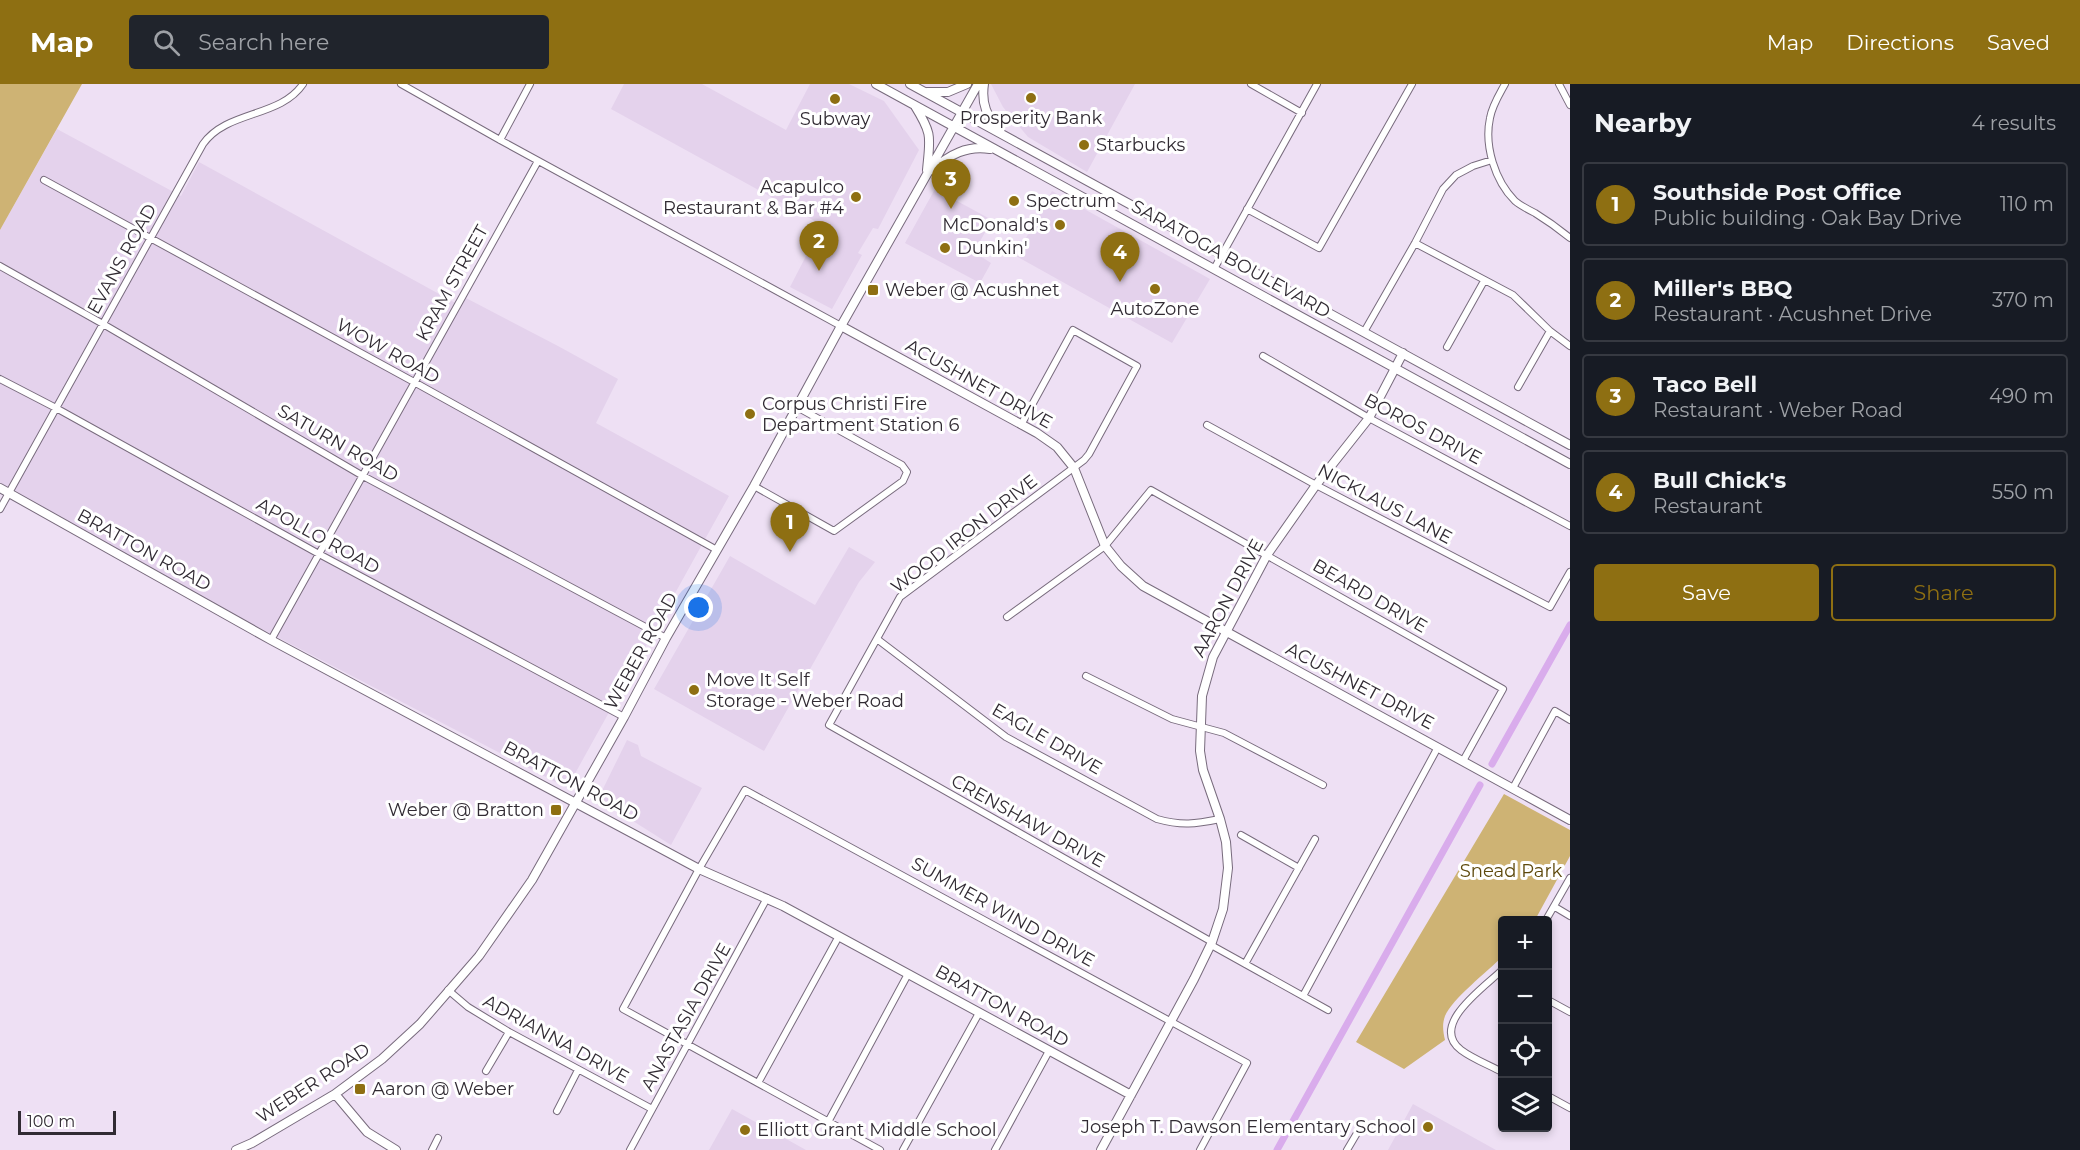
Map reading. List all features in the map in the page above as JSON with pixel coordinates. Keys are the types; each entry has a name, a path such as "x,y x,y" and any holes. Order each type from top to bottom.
{"street":[{"name":"EVANS ROAD","path":"0,509 206,139 221,127 240,117 272,107 291,98 303,84"},
{"name":"ACUSHNET DRIVE","path":"401,84 1021,425 1057,447 1074,468 1105,546 1121,566 1143,586 1570,820"},
{"path":"500,140 530,84"},
{"name":"SARATOGA BOULEVARD","path":"876,84 1570,464"},
{"name":"SARATOGA BOULEVARD","path":"910,84 1570,445"},
{"path":"923,91 948,92 967,84"},
{"name":"WEBER ROAD","path":"236,1150 335,1094 382,1059 420,1024 479,956 532,880 978,84"},
{"path":"984,84 982,98 988,115 1005,136"},
{"path":"1251,84 1302,113"},
{"path":"1214,269 1317,84"},
{"path":"1247,209 1319,248 1412,84"},
{"path":"1505,84 1490,118 1488,136 1492,160 1502,182 1516,202 1555,225 1570,238"},
{"path":"1559,84 1570,105"},
{"path":"915,105 930,137 927,174"},
{"path":"927,174 960,151 983,148 997,150"},
{"path":"1364,332 1416,243 1443,189 1456,175 1492,160"},
{"name":"KRAM STREET","path":"271,640 538,161"},
{"name":"WOW ROAD","path":"44,180 717,550"},
{"path":"1416,243 1512,295 1550,331 1570,346"},
{"name":"SATURN ROAD","path":"0,266 363,476 666,638"},
{"path":"1447,346 1484,281"},
{"name":"WOOD IRON DRIVE","path":"829,725 900,597 1074,468 1089,454 1137,366 1073,330 1021,425"},
{"path":"1518,387 1550,331"},
{"name":"AARON DRIVE","path":"1101,1150 1212,944 1223,909 1228,868 1226,843 1203,770 1200,751 1199,726 1207,674 1225,632 1268,555 1316,485 1369,418 1403,353"},
{"name":"BOROS DRIVE","path":"1263,356 1369,418 1570,525"},
{"name":"APOLLO ROAD","path":"0,379 319,555 624,717"},
{"path":"754,486 834,531 903,481 907,472 902,465 797,407"},
{"name":"NICKLAUS LANE","path":"1207,425 1550,608 1570,572"},
{"name":"BRATTON ROAD","path":"0,488 271,640 699,868 737,887 767,898 839,936 1131,1095"},
{"name":"BEARD DRIVE","path":"1105,546 1151,490 1503,689 1463,760"},
{"path":"1008,617 1105,546"},
{"name":"EAGLE DRIVE","path":"877,639 1006,737 1157,819 1174,824 1193,825 1220,819"},
{"path":"1086,676 1172,719 1224,733 1323,785"},
{"path":"1513,788 1554,711 1570,720"},
{"name":"CRENSHAW DRIVE","path":"829,725 1328,1010"},
{"path":"1303,996 1438,747"},
{"name":"SUMMER WIND DRIVE","path":"699,868 745,790 1247,1063 1200,1150"},
{"path":"1241,835 1299,868"},
{"path":"1245,964 1315,839"},
{"path":"699,868 623,1009 880,1150"},
{"path":"1549,916 1570,878"},
{"name":"ANASTASIA DRIVE","path":"630,1150 767,898"},
{"path":"1555,908 1570,916"},
{"path":"758,1083 839,936"},
{"path":"828,1122 908,974"},
{"path":"1498,975 1462,1007 1454,1017 1451,1026 1451,1034 1459,1049 1498,1069"},
{"name":"ADRIANNA DRIVE","path":"448,990 468,1007 509,1032 652,1109"},
{"path":"1552,1002 1570,1012"},
{"path":"903,1150 980,1013"},
{"path":"486,1071 509,1032"},
{"path":"995,1150 1049,1051"},
{"path":"557,1111 578,1070"},
{"path":"335,1094 367,1132 396,1150"},
{"path":"1552,1098 1570,1108"},
{"path":"1347,1150 1363,1122"},
{"path":"432,1150 438,1138"}],"shaded area":[{"path":"624,84 702,84 786,130 810,84 849,84 884,101 919,150 878,229 873,228 858,253 862,255 832,309 790,287 822,225 611,109"},
{"path":"991,84 1135,84 1087,172 1028,137 1003,107"},
{"path":"57,129 181,196 199,162 461,306 466,298 558,346 618,379 596,423 729,496 567,788 258,627 0,483 0,230"},
{"path":"935,189 992,220 974,252 991,263 980,283 905,243"},
{"path":"1052,191 1210,279 1172,343 1016,256"},
{"path":"849,547 875,562 859,582 764,751 654,689 730,556 815,605"},
{"path":"627,740 638,745 641,756 702,788 671,845 598,799"},
{"name":"Joseph T. Dawson Elementary School","path":"1413,1104 1496,1150 1388,1150"},
{"name":"Elliott Grant Middle School","path":"732,1109 806,1150 709,1150"}],"green space":[{"path":"0,84 82,84 0,230"},
{"name":"Snead Park","path":"1504,794 1570,830 1570,856 1537,916 1498,916 1498,961 1449,1009 1443,1022 1445,1040 1404,1069 1356,1042"}],"waterway":[{"path":"1492,764 1570,625"},
{"path":"1277,1150 1480,785"}],"place":[{"name":"Prosperity Bank","path":"1031,98"},
{"name":"Subway","path":"835,99"},
{"name":"Starbucks","path":"1084,145"},
{"name":"Acapulco Restaurant & Bar #4","path":"856,197"},
{"name":"Spectrum","path":"1014,201"},
{"name":"Taco Bell","path":"951,209"},
{"name":"McDonald's","path":"1060,225"},
{"name":"Dunkin'","path":"945,248"},
{"name":"Miller's BBQ","path":"819,271"},
{"name":"Bull Chick's","path":"1120,282"},
{"name":"AutoZone","path":"1155,289"},
{"name":"Weber @ Acushnet","path":"873,290"},
{"name":"Corpus Christi Fire Department Station 6","path":"750,414"},
{"name":"Southside Post Office","path":"790,552"},
{"name":"Move It Self Storage - Weber Road","path":"694,690"},
{"name":"Weber @ Bratton","path":"556,810"},
{"name":"Aaron @ Weber","path":"360,1089"},
{"name":"Joseph T. Dawson Elementary School","path":"1428,1127"},
{"name":"Elliott Grant Middle School","path":"745,1130"}]}
